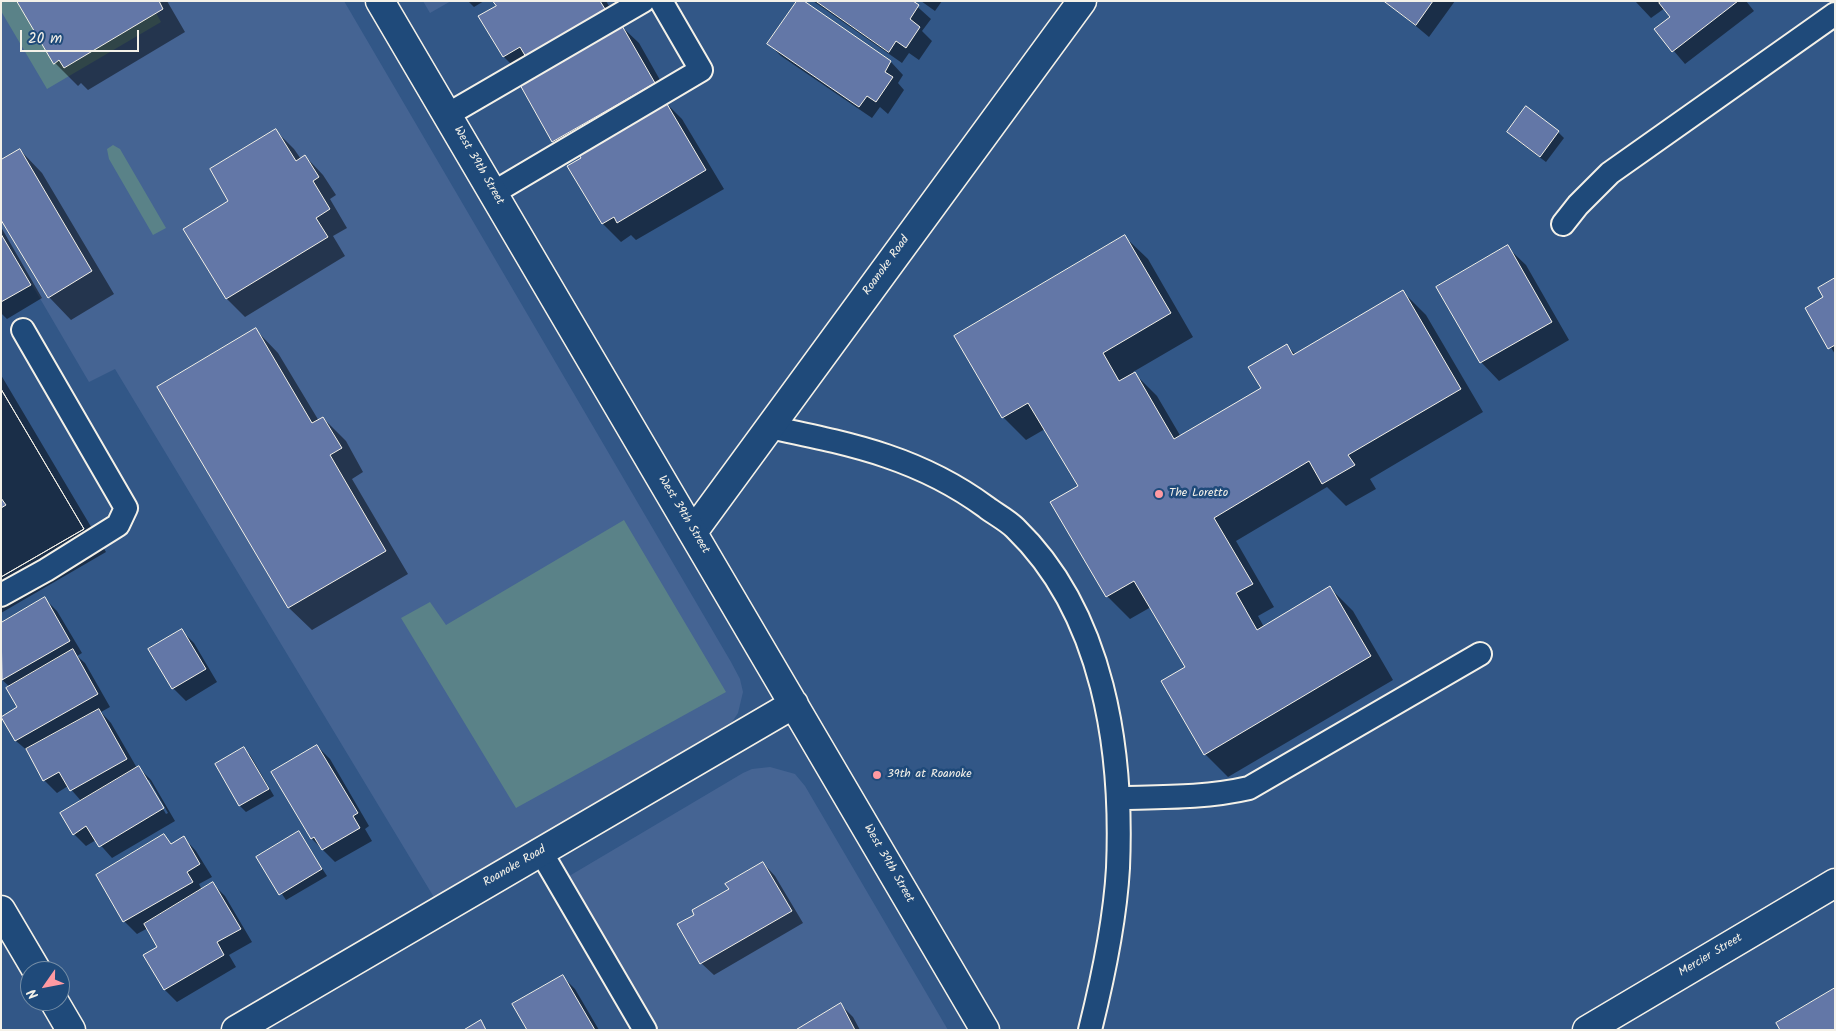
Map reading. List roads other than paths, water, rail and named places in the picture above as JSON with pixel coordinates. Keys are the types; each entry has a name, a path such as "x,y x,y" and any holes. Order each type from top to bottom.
{"street":[{"name":"West 39th Street","path":"380,1 986,1030"},
{"name":"Roanoke Road","path":"693,532 1082,1"},
{"name":"Roanoke Road","path":"236,1030 794,704"},
{"name":"Mercier Street","path":"1587,1030 1835,883"},
{"path":"1,910 31,961"},
{"path":"60,1011 71,1030"}],"lane":[{"path":"447,115 643,1"},
{"path":"493,193 701,70 661,1"},
{"path":"1563,224 1578,205 1610,173 1835,14"},
{"path":"1,594 46,570 118,525 126,508 23,330"},
{"path":"770,426 873,450 924,470 971,496 1014,528 1045,563 1057,583 1091,648 1104,696 1119,798 1118,869 1109,934 1090,1030"},
{"path":"1119,798 1229,793 1249,788 1480,654"},
{"path":"541,852 645,1030"}],"place":[{"name":"The Loretto","path":"1159,494"},
{"name":"39th at Roanoke","path":"877,775"}]}
